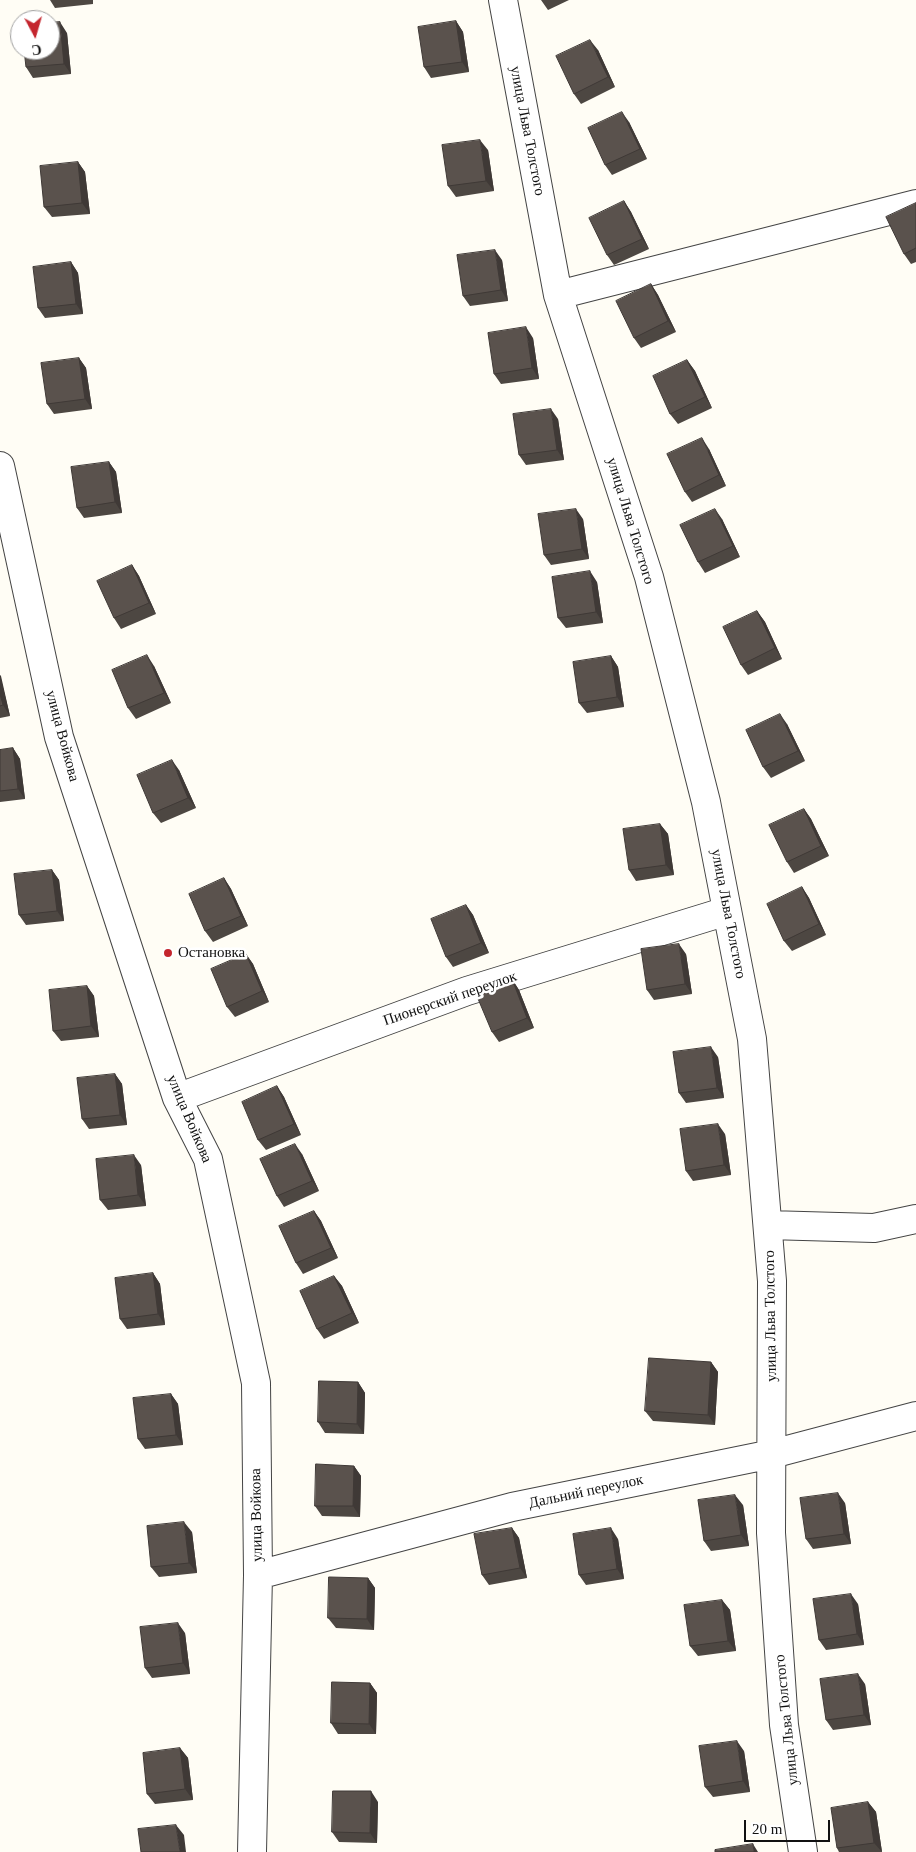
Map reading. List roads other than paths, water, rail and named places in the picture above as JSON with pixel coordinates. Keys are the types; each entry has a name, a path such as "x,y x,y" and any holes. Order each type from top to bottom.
{"street":[{"name":"улица Льва Толстого","path":"503,0 558,295 648,577 706,802 752,1040 772,1281 771,1533 784,1725 803,1852"},
{"path":"558,295 916,204"},
{"name":"улица Войкова","path":"0,466 59,737 177,1098 208,1159 256,1383 258,1575 252,1852"},
{"name":"Пионерский переулок","path":"177,1098 467,991 727,911"},
{"path":"768,1225 874,1228 916,1219"},
{"name":"Дальний переулок","path":"258,1575 512,1507 772,1454 916,1416"}],"place":[{"name":"Остановка","path":"168,953"}]}
